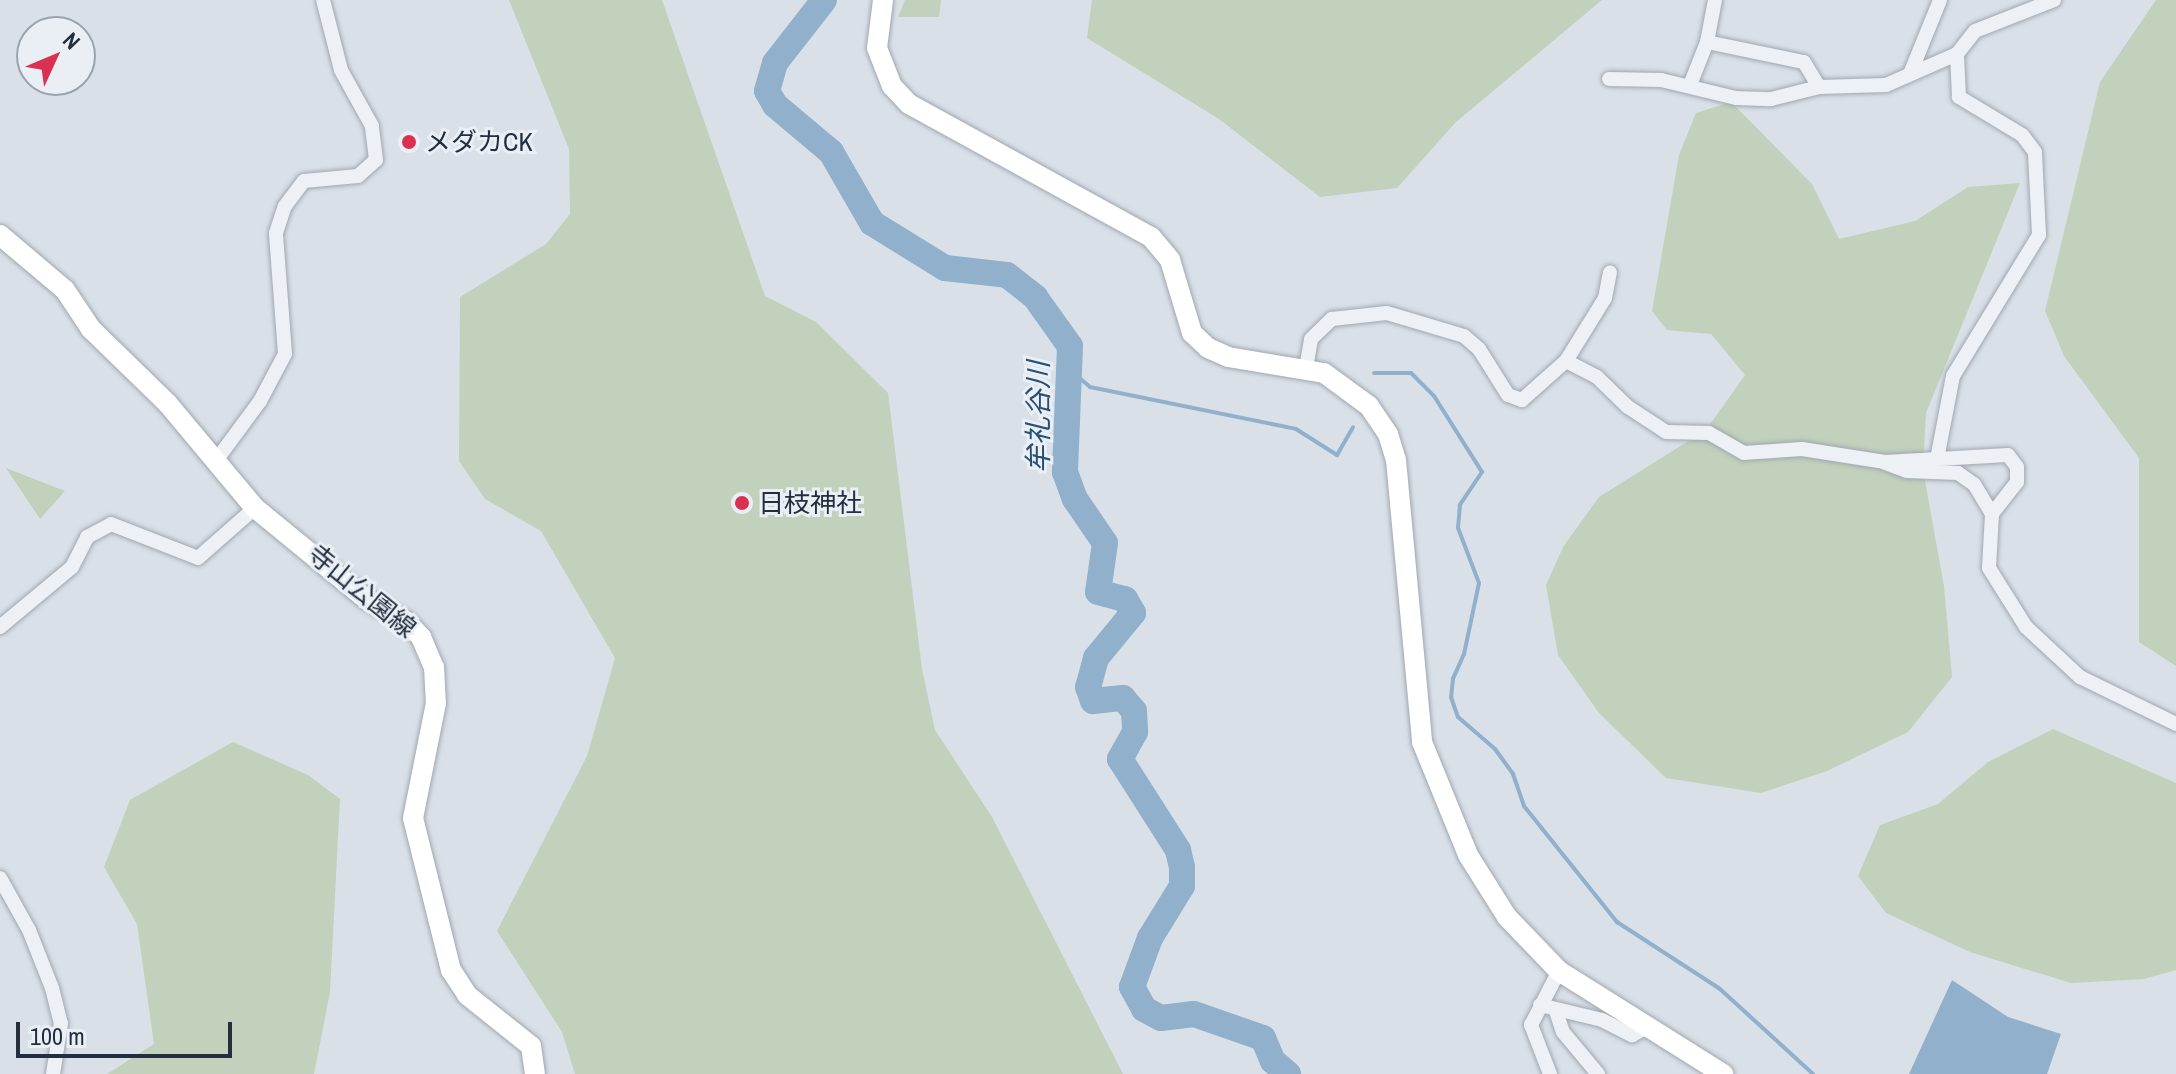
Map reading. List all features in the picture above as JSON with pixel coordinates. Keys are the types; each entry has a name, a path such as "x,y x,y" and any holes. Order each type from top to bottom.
{"street":[{"path":"215,462 260,401 285,354 276,233 285,206 304,181 358,176 376,160 372,126 341,70 323,0"},
{"path":"883,0 877,48 892,86 909,104 1151,237 1170,260 1192,333 1208,348 1228,357 1306,368 1358,394 1388,434 1398,484 1415,703 1428,762 1492,896 1559,971 1723,1074"},
{"path":"1690,85 1707,42 1715,0"},
{"path":"1910,74 1940,0"},
{"path":"1609,79 1690,85 1736,98 1771,99 1819,87 1859,89 1910,74 1957,54 1975,31 2054,0"},
{"path":"1707,42 1804,62 1819,87"},
{"path":"1937,459 1953,376 2039,235 2035,152 2022,135 1959,97 1957,54"},
{"name":"寺山公園線","path":"0,235 65,290 91,329 168,404 255,508 366,599 407,622 430,654 436,703 413,800 418,839 451,970 467,995 531,1046 535,1074"},
{"path":"1306,368 1311,339 1332,319 1360,312 1387,313 1464,336 1479,349 1508,395 1522,400 1566,361 1605,298 1610,272"},
{"path":"1566,361 1597,377 1628,407 1666,432 1709,433 1744,453 1802,449 1885,462 2014,458 2015,490 1992,514"},
{"path":"1885,462 1907,471 1958,473 1974,484 1992,514 1989,568 2026,627 2080,677 2176,724"},
{"path":"0,627 72,567 87,537 111,524 198,558 255,508"},
{"path":"0,878 29,930 52,988 61,1023 53,1074"},
{"path":"1550,1074 1531,1025 1559,971"},
{"path":"1540,1005 1602,1020 1632,1035 1646,1028"},
{"path":"1556,1011 1563,1032 1598,1074"}],"green space":[{"path":"509,0 662,0 765,296 816,322 888,393 922,669 935,730 992,817 1123,1074 575,1074 562,1032 497,931 587,756 615,658 541,531 485,499 459,461 460,297 546,244 570,214 569,149"},
{"path":"905,0 941,0 939,17 898,17"},
{"path":"1092,0 1602,0 1456,122 1397,188 1320,197 1219,119 1087,38"},
{"path":"2156,0 2176,0 2176,666 2139,642 2139,458 2064,356 2045,311 2100,82"},
{"path":"1731,102 1812,184 1839,239 1915,221 1968,187 2020,183 1926,413 1923,470 1944,586 1952,677 1908,732 1827,771 1761,793 1666,778 1599,713 1558,655 1546,585 1563,547 1599,497 1706,430 1745,375 1711,334 1667,330 1652,311 1679,155 1696,113"},
{"path":"6,468 65,491 40,519"},
{"path":"2053,729 2176,783 2176,970 2144,979 2071,983 1970,952 1886,913 1858,876 1880,825 1938,804 1988,762"},
{"path":"233,742 308,775 340,799 330,992 314,1074 107,1074 154,1044 137,924 104,867 130,800"}],"water":[{"path":"1952,980 2008,1017 2061,1034 2047,1074 1909,1074"}],"waterway":[{"name":"牟礼谷川","path":"824,0 775,63 767,91 775,105 831,152 872,223 945,268 1007,275 1035,297 1070,346 1065,472 1075,499 1105,543 1098,592 1125,599 1133,613 1096,658 1088,687 1093,701 1123,698 1134,711 1135,732 1120,759 1178,850 1182,868 1182,886 1150,938 1132,987 1144,1009 1161,1018 1194,1014 1263,1038 1273,1061 1288,1074"},
{"path":"1071,371 1090,387 1296,429 1337,455 1353,427"},
{"path":"1374,373 1411,373 1434,396 1482,472 1460,505 1458,528 1479,583 1464,654 1453,679 1451,697 1458,717 1495,749 1513,774 1524,806 1617,922 1720,989 1813,1074"}],"place":[{"name":"メダカCK","path":"409,142"},
{"name":"日枝神社","path":"742,503"}]}
